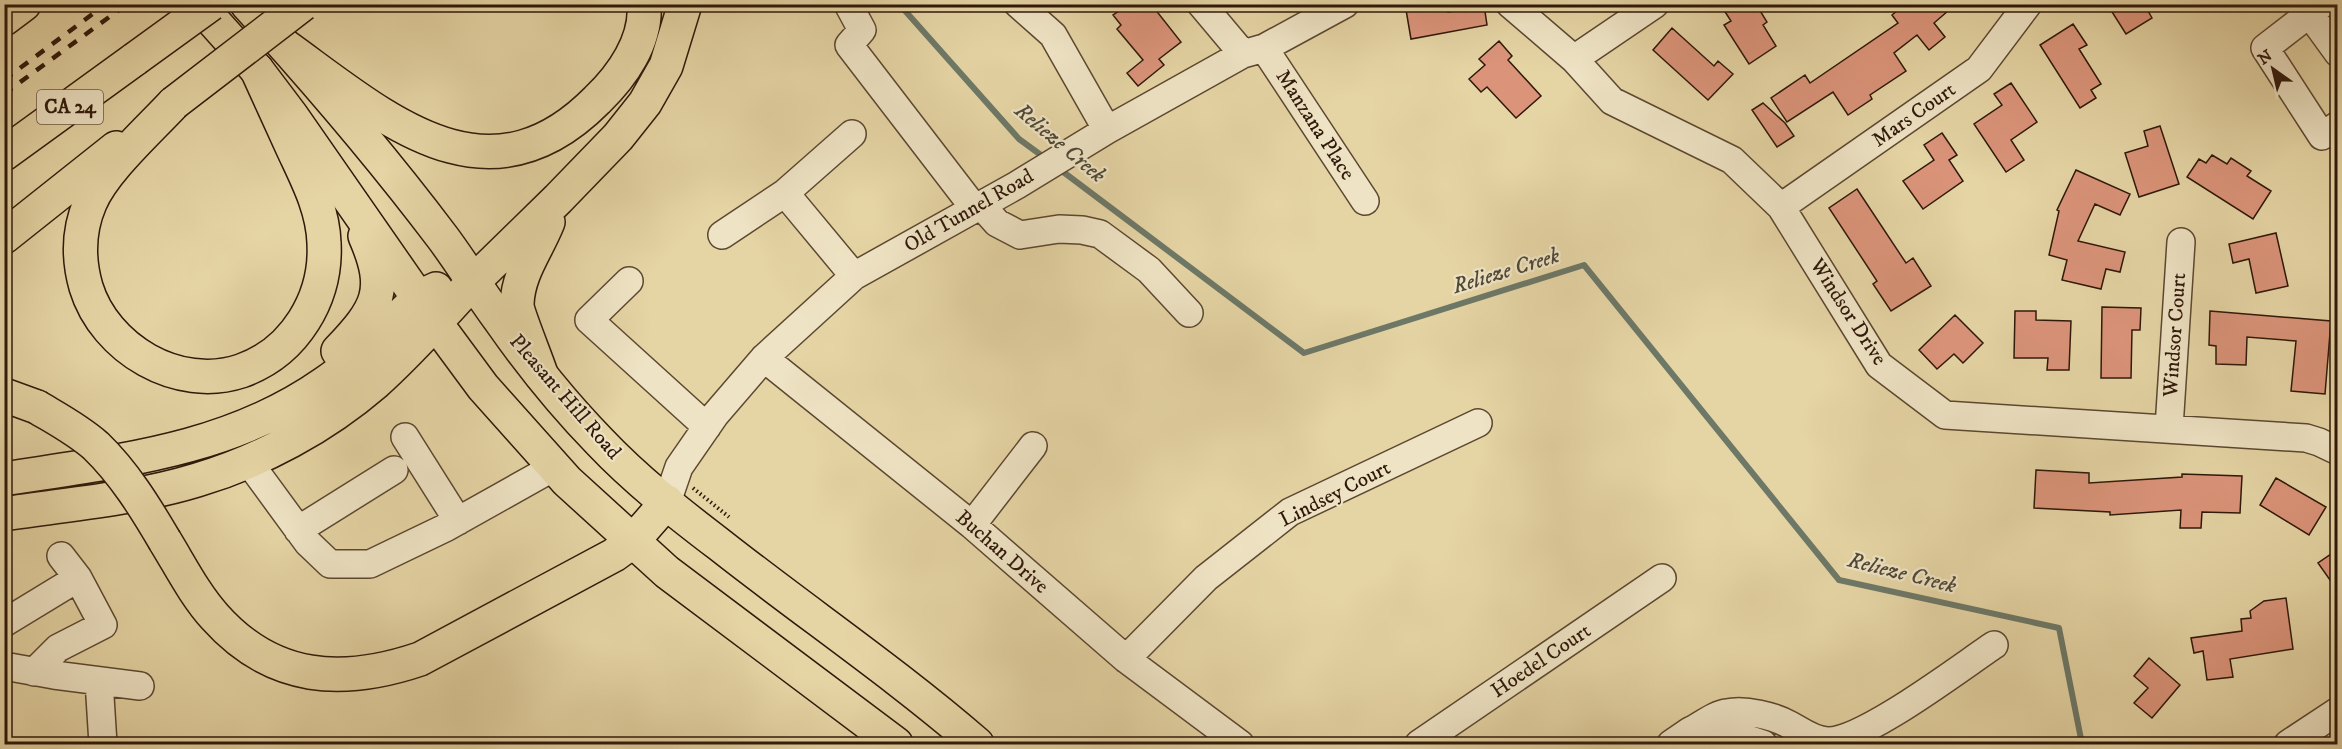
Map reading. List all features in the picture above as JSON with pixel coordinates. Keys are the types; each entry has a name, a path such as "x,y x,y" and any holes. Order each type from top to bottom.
{"main road":[{"path":"4,19 24,4"},
{"path":"198,4 257,70 483,387 554,467 632,542 675,578 893,744"},
{"name":"CA 24","path":"4,154 211,4"},
{"name":"Pleasant Hill Road","path":"247,4 379,156 446,242 541,374 601,444 667,502 741,561 928,702 977,744"},
{"path":"4,237 303,4"},
{"path":"285,46 382,115 412,132 440,145 470,152 500,152 531,145 561,131 588,110 612,86 630,60 640,34 644,4"},
{"path":"4,514 196,481 248,462 282,445 342,408 374,384 447,285 473,282 558,199 618,136 645,103 666,66 685,4"},
{"path":"174,103 109,174 90,202 80,235 81,269 90,299 105,326 125,347 151,363 179,373 208,376 241,371 271,355 298,332 316,301 322,273 324,243 320,216 310,186 257,70"},
{"path":"291,404 363,325 378,294 375,261 346,192"},
{"path":"541,374 517,306 522,276 530,255 542,238 558,199"},
{"path":"4,479 147,456 223,435 291,404 324,384 427,310"},
{"path":"4,395 37,407 77,432 114,465 132,488 214,616 235,638 261,656 289,668 317,674 353,675 388,670 420,659 614,555 632,542 667,502"}],"street":[{"path":"848,4 862,30 849,45 978,207 997,223 1020,235 1059,229 1100,234 1149,270 1189,313"},
{"path":"1018,4 1053,35 1107,130"},
{"name":"Manzana Place","path":"1201,4 1253,51 1365,201"},
{"name":"Old Tunnel Road","path":"667,502 679,467 706,427 764,358 854,276 978,207 1107,130 1345,4"},
{"name":"Windsor Drive","path":"1510,4 1574,59 1612,101 1732,160 1781,207 1879,366 1945,415 2306,438 2337,451"},
{"path":"1574,59 1655,4"},
{"name":"Mars Court","path":"1781,207 1979,69 2028,4"},
{"path":"2337,53 2316,9 2265,48 2322,136 2337,125"},
{"path":"722,235 785,193 852,134"},
{"path":"785,193 854,276"},
{"name":"Windsor Court","path":"2169,428 2181,242"},
{"path":"628,281 589,320 706,427"},
{"name":"Buchan Drive","path":"764,358 972,525 1126,659 1240,744"},
{"name":"Lindsey Court","path":"1126,659 1206,578 1290,512 1478,423"},
{"path":"405,437 458,521"},
{"path":"972,525 1034,446"},
{"path":"248,462 308,543 330,564 370,564 458,521 554,467"},
{"path":"298,530 394,470"},
{"path":"13,669 103,624 78,578 61,556"},
{"path":"4,623 78,578"},
{"name":"Hoedel Court","path":"1419,744 1662,578"},
{"path":"1680,738 1726,712 1753,714 1787,723 1808,736 1827,741 1850,736 1881,721 1994,645"},
{"path":"13,669 140,686"},
{"path":"99,681 103,744"},
{"path":"2288,744 2337,711"},
{"path":"1680,738 1714,728 1763,744"}],"building":[{"path":"1114,4 1151,4 1181,42 1159,59 1164,65 1138,86 1127,73 1143,60 1117,29 1121,25 1113,15 1119,11"},
{"path":"1405,4 1447,4 1448,12 1484,5 1487,25 1411,39"},
{"path":"1720,4 1756,4 1767,22 1763,25 1776,46 1749,64 1724,25 1731,21"},
{"path":"1905,4 1956,4 1934,23 1945,37 1929,50 1917,35 1894,53 1906,71 1870,95 1872,99 1848,115 1833,92 1787,122 1771,98 1805,75 1810,83 1898,23 1892,15"},
{"path":"2107,4 2144,4 2152,18 2126,34"},
{"path":"2073,24 2087,45 2079,49 2101,84 2091,90 2096,98 2080,108 2040,45"},
{"path":"1672,28 1714,66 1718,61 1733,74 1708,100 1653,50"},
{"path":"1499,41 1512,56 1508,60 1541,96 1516,118 1487,87 1481,92 1469,79 1485,65 1479,59"},
{"path":"2011,83 2037,122 2011,140 2024,160 2006,172 1974,124 2002,105 1994,94"},
{"path":"1763,103 1785,123 1794,136 1777,147 1752,110"},
{"path":"2160,126 2179,184 2139,197 2125,153 2148,146 2144,131"},
{"path":"1942,133 1957,155 1949,160 1963,181 1923,209 1903,181 1934,160 1924,145"},
{"path":"2212,155 2227,164 2231,158 2251,171 2247,176 2271,191 2253,219 2187,177 2199,159 2206,163"},
{"path":"2076,170 2130,194 2120,215 2095,204 2078,241 2125,252 2120,272 2106,269 2101,289 2062,280 2067,260 2049,255 2059,211 2057,210"},
{"path":"1857,189 1906,263 1913,258 1931,286 1891,311 1873,284 1877,281 1829,208"},
{"path":"2276,233 2288,286 2256,293 2249,259 2233,263 2229,244"},
{"path":"2102,307 2141,308 2140,330 2132,330 2131,378 2101,378"},
{"path":"2015,311 2036,311 2036,320 2071,321 2069,370 2047,370 2048,358 2014,358"},
{"path":"2210,311 2331,321 2325,394 2291,391 2296,341 2247,337 2246,365 2216,364 2216,346 2209,345"},
{"path":"1955,315 1983,343 1963,363 1954,354 1937,369 1919,350"},
{"path":"2036,470 2089,473 2089,483 2182,477 2182,474 2242,476 2240,513 2202,512 2201,528 2180,528 2181,510 2110,515 2110,512 2034,508"},
{"path":"2276,478 2326,507 2309,535 2260,505"},
{"path":"2337,550 2337,590 2318,563"},
{"path":"2286,598 2293,649 2230,659 2233,677 2207,680 2203,651 2194,653 2191,638 2242,631 2241,619 2251,618 2250,611 2264,601"},
{"path":"2149,658 2180,685 2152,718 2134,703 2148,688 2134,676"}],"waterway":[{"name":"Relieze Creek","path":"899,4 1019,139 1045,158"},
{"name":"Relieze Creek","path":"1058,168 1304,353 1584,265 1839,580 2059,628 2082,744"}],"railway":[{"path":"4,80 106,4"},
{"path":"4,94 127,4"}]}
